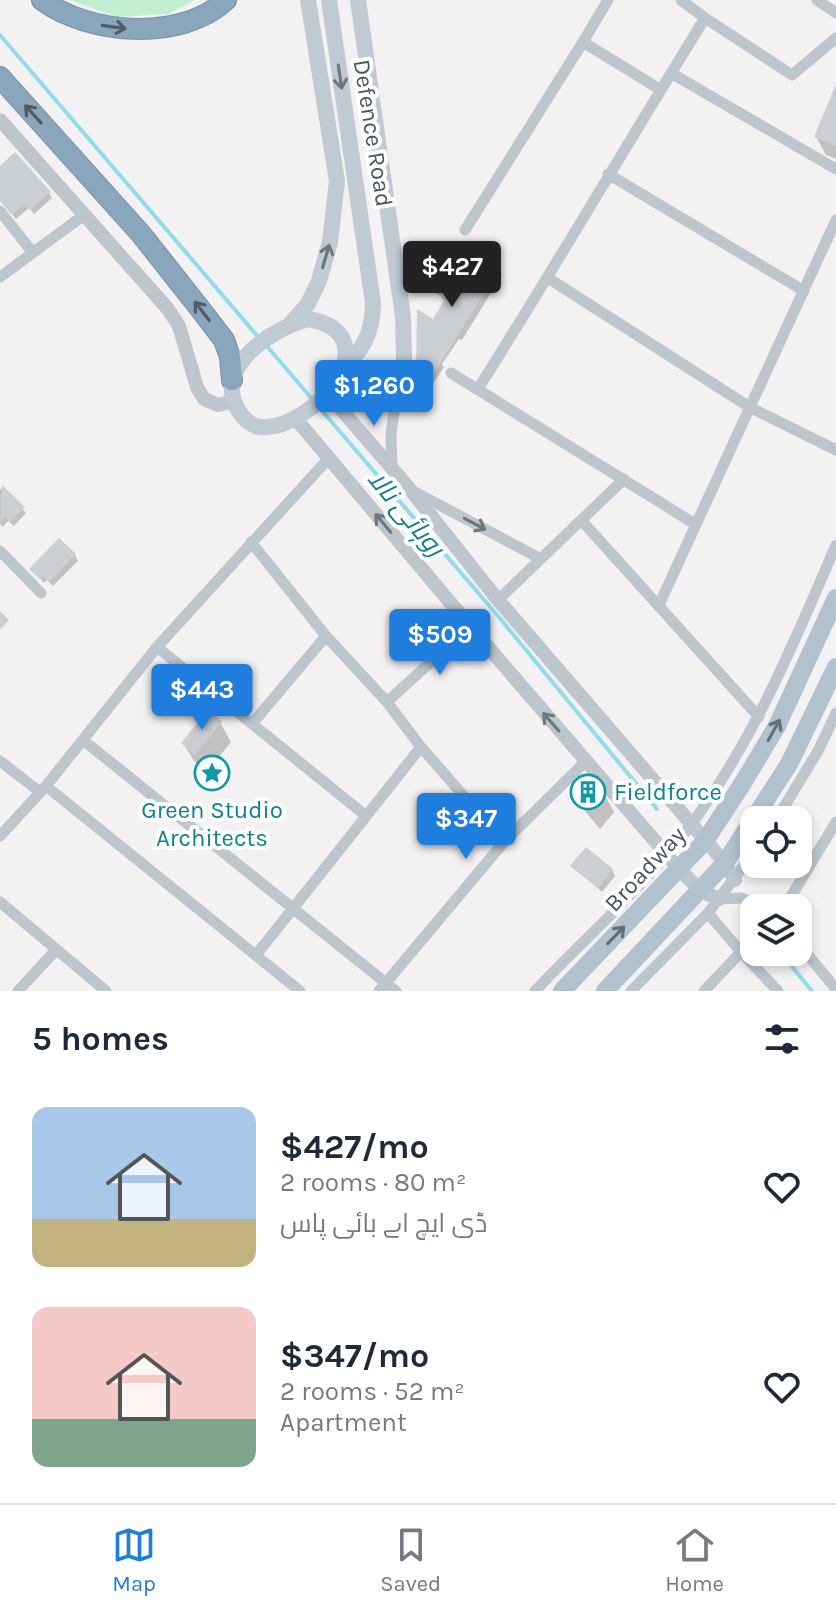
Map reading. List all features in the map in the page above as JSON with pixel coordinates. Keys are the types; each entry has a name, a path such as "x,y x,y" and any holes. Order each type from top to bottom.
{"highway":[{"path":"42,0 73,16 112,29 147,29 187,22 226,0"},
{"path":"0,77 141,234 224,340 230,357 233,390"}],"main road":[{"name":"Defence Road","path":"290,324 308,304 319,281 330,242 337,181 308,0"},
{"name":"Defence Road","path":"329,0 373,303 369,334 355,356 347,359"},
{"path":"339,378 370,401 379,402 397,391 404,360 403,317 358,0"},
{"path":"308,319 325,322 343,340 347,359 339,378 327,393 296,419 275,427 256,427 241,415 233,390 239,365 267,337 290,324 308,319"},
{"name":"Broadway","path":"562,991 674,861 705,841 777,726 836,598"},
{"path":"605,991 725,863 789,764 836,667"}],"street":[{"path":"465,230 608,0"},
{"path":"681,0 792,75 836,38"},
{"path":"817,0 836,13"},
{"path":"478,389 705,18"},
{"path":"583,42 661,90"},
{"path":"671,73 836,169"},
{"path":"0,120 168,309 179,326 197,387 204,399 218,405 233,390"},
{"path":"608,174 804,291"},
{"path":"0,211 33,253"},
{"path":"0,277 84,215"},
{"path":"659,605 836,220"},
{"path":"548,278 751,408 836,450"},
{"path":"451,373 695,524"},
{"path":"392,468 391,434 397,391"},
{"path":"327,393 409,488 498,600 725,863 740,894"},
{"path":"296,419 585,762 701,891 719,899 740,898"},
{"path":"0,836 43,789 157,647 329,458"},
{"path":"498,600 624,479"},
{"path":"409,488 541,559"},
{"path":"582,521 759,717"},
{"path":"251,542 326,636 387,702 421,747 504,842"},
{"path":"535,991 631,895 674,861 691,825 759,717 836,545"},
{"path":"0,551 41,593"},
{"path":"0,571 10,561"},
{"path":"387,702 470,626"},
{"path":"252,724 326,636"},
{"path":"157,647 365,815"},
{"path":"785,806 834,722"},
{"path":"83,740 294,908 387,988 504,842 585,762"},
{"path":"256,955 421,747"},
{"path":"0,761 43,789 300,991"},
{"path":"792,894 836,822"},
{"path":"631,991 708,913 740,873"},
{"path":"0,902 106,991"},
{"path":"708,913 740,951"},
{"path":"18,991 56,950"},
{"path":"704,991 740,953"},
{"path":"812,960 836,989"},
{"path":"754,966 778,991"}],"green space":[{"path":"70,0 195,0 168,14 117,17"}],"building":[{"path":"836,84 836,146 814,137"},
{"path":"15,152 51,192 30,210 24,204 12,215 0,201 0,166"},
{"path":"463,245 500,268 429,381 416,372 417,309 433,319 445,299 434,292"},
{"path":"2,485 25,507 10,522 5,517 0,522"},
{"path":"59,538 76,554 49,582 43,576 40,579 29,569"},
{"path":"0,611 9,620 0,630"},
{"path":"208,710 222,722 195,755 181,743"},
{"name":"Fieldforce","path":"588,772 605,792 589,812 571,791"},
{"path":"586,847 613,869 598,888 570,866"}],"waterway":[{"name":"روہائی نالا","path":"0,35 260,339"},
{"name":"روہائی نالا","path":"266,345 312,399"},
{"name":"روہائی نالا","path":"318,406 504,623"},
{"name":"روہائی نالا","path":"503,622 657,809"},
{"name":"روہائی نالا","path":"791,966 812,991"}],"place":[{"name":"Green Studio Architects","path":"212,773"},
{"name":"Fieldforce","path":"588,792"}]}
